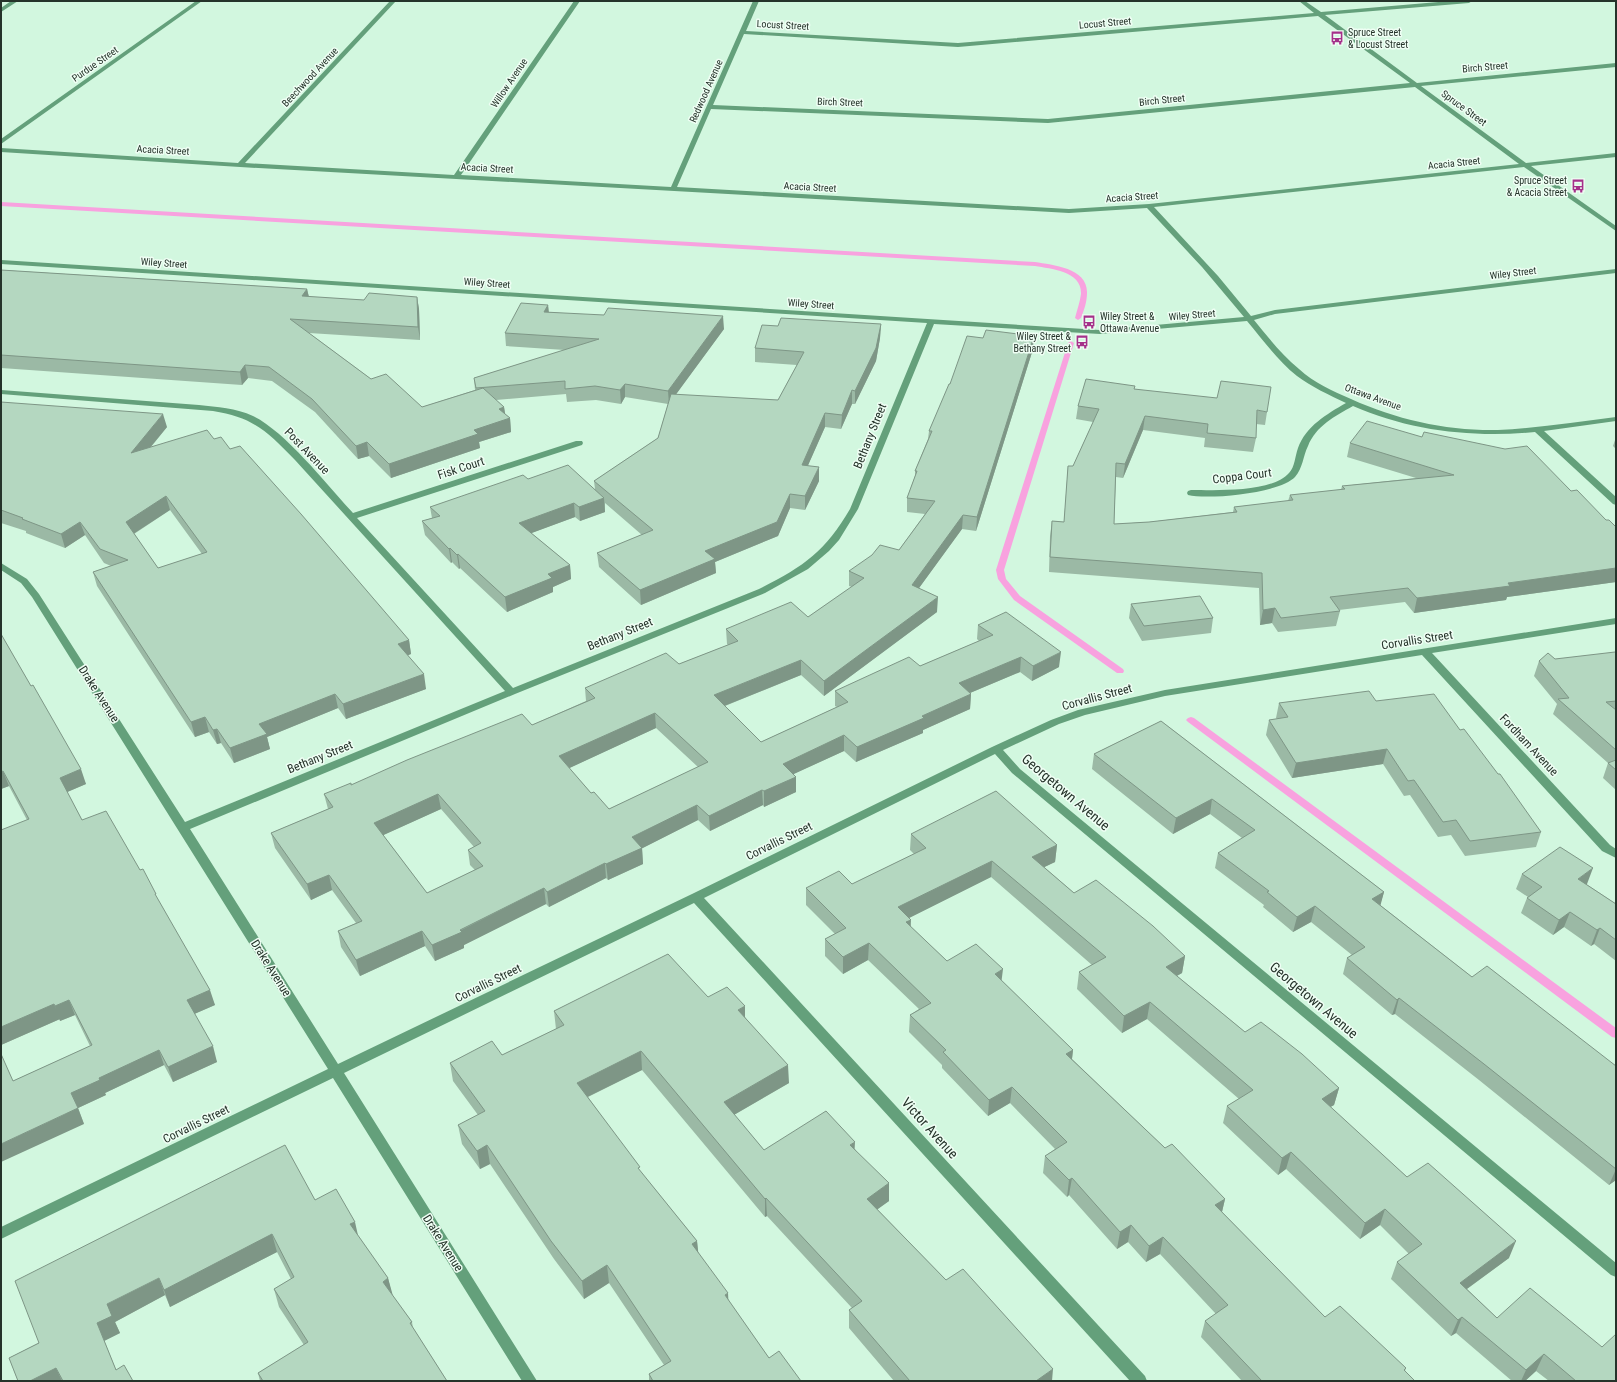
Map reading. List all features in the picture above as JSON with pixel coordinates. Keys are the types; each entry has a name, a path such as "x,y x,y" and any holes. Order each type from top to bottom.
{"street":[{"path":"1,10 15,1"},
{"name":"Purdue Street","path":"1,142 199,1"},
{"name":"Beechwood Avenue","path":"240,165 393,1"},
{"name":"Willow Avenue","path":"458,176 577,1"},
{"name":"Redwood Avenue","path":"673,189 756,1"},
{"name":"Spruce Street","path":"1302,1 1525,165 1616,229"},
{"name":"Locust Street","path":"742,32 958,45 1469,1"},
{"name":"Birch Street","path":"709,107 1048,121 1616,65"},
{"name":"Acacia Street","path":"1,150 240,165 1069,211 1149,206 1616,155"},
{"name":"Ottawa Avenue","path":"1149,206 1297,371 1320,387 1352,403 1397,418 1424,424 1449,428 1497,432 1538,430 1616,419"},
{"name":"Wiley Street","path":"1,262 1100,332 1249,319 1274,312 1616,271"},
{"name":"Bethany Street","path":"183,827 511,692 762,591 802,571 818,559 832,544 854,509 931,322"},
{"name":"Post Avenue","path":"1,392 199,407 220,410 255,420 280,440 511,692"},
{"name":"Coppa Court","path":"1191,493 1246,490 1280,484 1290,477 1296,470 1303,445 1309,434 1320,424 1352,403"},
{"path":"1538,430 1616,502"},
{"name":"Fisk Court","path":"351,517 579,443"},
{"name":"Drake Avenue","path":"1,566 24,581 36,596 183,827 335,1072 530,1381"},
{"name":"Corvallis Street","path":"1,1233 696,897 996,749 1055,722 1082,712 1165,693 1616,621"},
{"name":"Fordham Avenue","path":"1425,652 1606,848 1616,854"},
{"name":"Georgetown Avenue","path":"996,749 1016,771 1616,1271"},
{"name":"Victor Avenue","path":"696,897 1140,1381"}],"building":[{"path":"1,270 307,289 302,296 364,300 369,293 417,297 418,327 290,319 371,379 386,374 422,407 483,388 504,407 499,409 510,418 474,430 478,434 389,464 367,442 356,446 312,399 269,367 245,365 240,372 1,355"},
{"path":"521,303 548,305 544,312 604,315 608,308 723,316 668,391 625,384 620,390 595,386 565,389 565,381 476,388 474,378 599,339 505,333"},
{"path":"781,318 881,324 876,348 855,391 852,390 842,415 825,413 802,465 819,467 805,496 790,494 777,522 705,551 715,559 640,590 597,553 653,530 594,481 658,438 671,394 778,400 804,352 755,348 762,325 778,326"},
{"path":"986,330 1034,336 977,517 963,515 912,585 938,597 824,681 801,660 714,695 761,742 848,702 835,691 909,657 920,666 993,635 978,625 1006,612 1061,652 1033,666 1021,657 959,683 971,694 922,716 924,718 857,747 844,735 783,764 796,777 764,791 762,790 709,816 697,805 632,837 642,848 606,864 605,863 547,892 544,888 460,930 462,932 432,945 422,931 356,960 338,931 362,921 329,875 307,884 271,833 333,807 324,794 351,783 351,785 407,760 522,714 532,725 595,698 585,688 666,653 679,664 738,641 726,629 791,602 808,617 864,578 849,571 872,555 880,545 899,550 935,501 907,498 917,471 915,471 932,431 929,431 950,384 967,336 983,338","holes":["655,713 708,762 609,809 594,792 591,793 559,756","438,794 481,843 468,850 483,866 427,893 374,823"]},
{"path":"1086,379 1135,386 1134,389 1217,398 1221,381 1271,387 1267,412 1257,410 1256,438 1207,433 1208,424 1145,416 1125,464 1116,463 1114,524 1149,522 1237,512 1234,507 1293,500 1290,495 1345,489 1342,486 1454,475 1350,443 1367,421 1422,437 1424,432 1505,449 1527,446 1571,491 1577,490 1606,520 1609,520 1616,527 1616,568 1508,583 1510,586 1417,598 1408,588 1330,597 1340,611 1281,618 1275,608 1263,610 1262,573 1050,557 1052,521 1064,522 1068,466 1073,466 1099,409 1078,406"},
{"path":"1,402 163,414 131,453 207,430 214,439 221,437 230,449 240,446 301,514 409,640 398,644 424,674 343,704 335,694 259,724 267,734 230,748 217,729 213,730 205,717 191,722 93,572 128,560 100,549 80,522 61,534 1,510","holes":["166,496 207,552 158,568 126,522"]},
{"path":"568,465 604,498 579,507 574,503 519,523 570,565 548,574 552,578 505,597 458,554 457,555 450,548 449,549 422,521 440,516 430,507 523,475 528,479"},
{"path":"1200,596 1213,618 1144,626 1131,604"},
{"path":"1,634 31,686 33,685 81,769 60,778 82,820 106,811 140,870 143,869 155,894 210,990 187,1000 213,1046 168,1067 159,1050 71,1093 78,1108 1,1144 1,1054 13,1081 92,1045 69,1000 55,1006 54,1004 1,1027 1,830 29,819 3,771 1,772"},
{"path":"1615,652 1616,701 1606,702 1616,710 1616,750 1558,699 1569,698 1539,661 1548,653 1555,659"},
{"path":"1369,691 1376,701 1434,694 1460,730 1464,729 1498,774 1500,774 1541,832 1470,841 1456,820 1443,822 1414,780 1408,781 1387,749 1296,763 1269,720 1288,717 1279,703"},
{"path":"1161,721 1384,892 1372,899 1472,977 1487,966 1616,1066 1616,1169 1399,998 1397,1000 1347,958 1365,947 1315,906 1297,917 1267,892 1269,891 1218,853 1255,830 1212,799 1176,818 1094,754"},
{"path":"1616,760 1616,770 1608,763"},
{"path":"996,791 1057,845 1032,857 1074,893 1096,880 1153,926 1185,956 1166,967 1245,1032 1261,1022 1302,1054 1339,1088 1322,1099 1407,1177 1428,1163 1516,1241 1460,1283 1497,1318 1530,1288 1602,1347 1616,1334 1616,1381 1576,1381 1544,1354 1526,1370 1462,1317 1458,1320 1397,1262 1422,1244 1385,1209 1365,1223 1291,1152 1282,1158 1227,1106 1253,1090 1150,1002 1124,1016 1079,972 1106,957 992,861 898,907 911,920 906,922 947,961 976,944 1003,969 995,974 1073,1050 1066,1054 1165,1148 1172,1144 1225,1199 1215,1205 1325,1317 1340,1306 1406,1368 1404,1370 1415,1381 1262,1381 1205,1321 1228,1305 1163,1237 1149,1246 1131,1225 1120,1232 1072,1178 1069,1180 1045,1156 1067,1142 1012,1087 989,1100 943,1052 946,1050 910,1015 931,1003 869,943 843,957 825,939 846,928 806,888 839,871 852,884 926,848 911,834"},
{"path":"1560,847 1593,868 1578,879 1616,904 1616,940 1600,928 1597,930 1570,912 1559,920 1527,898 1542,887 1522,874"},
{"path":"668,954 708,997 727,987 745,1006 738,1010 788,1065 724,1102 764,1150 826,1111 855,1142 850,1145 889,1183 867,1199 946,1280 963,1269 1053,1369 1036,1381 910,1381 849,1310 862,1301 766,1198 765,1199 641,1051 577,1083 640,1167 638,1168 697,1241 692,1244 728,1293 725,1295 769,1358 779,1351 801,1381 653,1381 649,1374 671,1361 607,1265 582,1281 551,1241 487,1145 477,1151 458,1125 485,1111 450,1063 492,1041 502,1055 564,1025 554,1011"},
{"path":"285,1145 315,1200 336,1189 355,1222 350,1224 388,1278 383,1282 412,1322 410,1323 447,1381 263,1381 258,1373 308,1342 274,1289 294,1277 272,1234 164,1290 159,1278 107,1304 112,1316 97,1323 116,1370 124,1365 133,1381 63,1381 56,1368 30,1381 18,1381 9,1358 39,1343 15,1281"}],"waterway":[{"path":"1,204 1035,264 1057,268 1072,273 1082,283 1084,293 1078,318"},
{"path":"1071,343 1000,570 1002,579 1017,598 1120,671"},
{"path":"1191,720 1616,1034"}],"place":[{"name":"Spruce Street & Locust Street","path":"1337,38"},
{"name":"Spruce Street & Acacia Street","path":"1578,186"},
{"name":"Wiley Street & Ottawa Avenue","path":"1089,322"},
{"name":"Wiley Street & Bethany Street","path":"1082,342"}]}
